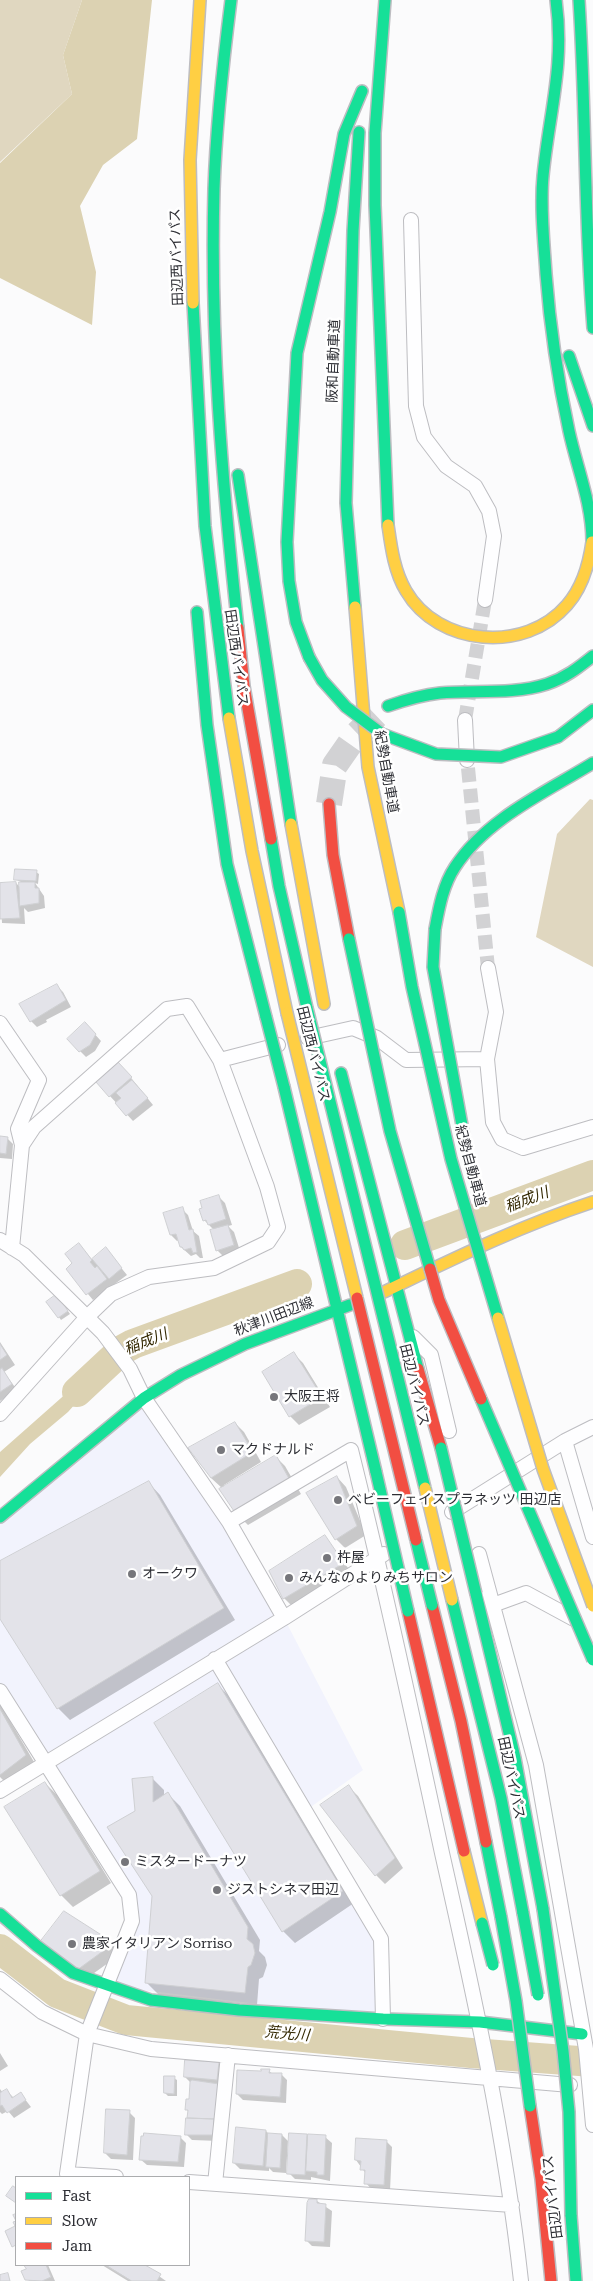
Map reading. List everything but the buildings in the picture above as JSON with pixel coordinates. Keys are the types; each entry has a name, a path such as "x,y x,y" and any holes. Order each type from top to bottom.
{"main road":[{"name":"田辺西バイパス","path":"200,0 190,160 192,276 205,526 217,630 234,754 252,851 287,1013 359,1307"},
{"name":"田辺西バイパス","path":"231,0 220,92 214,189 216,316 224,503 244,686 279,886 375,1290"},
{"path":"372,18 374,0"},
{"path":"384,0 375,131 375,266 387,535 402,583 412,600 440,624 463,634 478,637 502,637 524,633 546,622 566,607 582,579 592,542 588,494 570,436 548,320 542,176 561,66 556,0"},
{"path":"579,0 584,78 587,251 593,328"},
{"name":"阪和自動車道","path":"363,724 346,503 352,231 363,87 344,134 330,212 297,353 287,542 289,581 296,622 309,657 322,680 346,707 382,734 436,754 502,757 558,737 593,710"},
{"path":"552,124 554,189"},
{"path":"188,435 192,276"},
{"path":"216,316 233,438"},
{"path":"567,346 571,364 593,426"},
{"path":"237,467 295,853 326,1013 335,1047"},
{"path":"196,600 207,725 227,864 284,1087 376,1472 450,1795 496,1978"},
{"path":"388,706 403,698 438,693 526,689 560,680 593,656"},
{"name":"紀勢自動車道","path":"363,724 368,767 399,912 412,987 451,1159 543,1469 593,1606"},
{"path":"468,1159 433,967 434,929 441,897 455,866 481,837 510,814 593,763"},
{"path":"328,804 333,855 390,1131 439,1300 593,1660"},
{"path":"340,1068 407,1331 441,1448 515,1758 544,1909 568,2103 571,2215"},
{"path":"475,1197 482,1261"},
{"name":"秋津川田辺線","path":"0,1518 144,1398 211,1358 396,1287 495,1238 542,1219 593,1202"},
{"name":"田辺バイパス","path":"375,1290 501,1798 547,2046"},
{"name":"田辺バイパス","path":"359,1307 460,1721 500,1918 516,2001 541,2179 551,2281"},
{"path":"0,1914 37,1946 73,1973 106,1991 151,2000 239,2010 383,2019 480,2022 587,2034"},
{"path":"506,2015 530,2106"},
{"path":"551,2074 554,2092"},
{"name":"田辺バイパス","path":"557,2111 571,2215 576,2281"}],"street":[{"path":"411,220 416,406 424,437 446,466 475,486 489,511 494,536 485,600"},
{"path":"465,720 468,768"},
{"path":"488,968 496,1012 487,1058 493,1122 502,1139 523,1148 593,1127"},
{"path":"0,1414 87,1317 111,1294 149,1277 214,1268 268,1242 278,1227 267,1187 220,1060 186,1006 167,1009 34,1127 22,1146"},
{"path":"0,1022 39,1080 18,1129 22,1146 12,1248"},
{"path":"220,1060 237,1054 353,1028 377,1038 406,1060 487,1058"},
{"path":"0,1240 24,1255 103,1333 130,1369 144,1398 229,1522 284,1618"},
{"path":"407,1331 431,1355 466,1504 536,1765 587,2034 586,2049 592,2087 593,2125"},
{"path":"0,1791 284,1618 565,1441 593,1427"},
{"path":"565,1441 593,1536"},
{"path":"229,1522 350,1450 378,1558 480,2022 512,2205 521,2281"},
{"path":"493,1604 526,1593 593,1630"},
{"path":"216,1659 381,1939 383,2019"},
{"path":"0,1692 129,1895 132,1921 106,1991 89,2030 67,2174 100,2176"},
{"path":"0,1979 42,2012 89,2030 151,2049 592,2087"},
{"path":"215,2184 228,2055"},
{"path":"190,2182 512,2205"}],"shaded area":[{"path":"0,0 82,0 63,55 72,94 0,162"},
{"path":"82,0 152,0 137,139 103,165 80,206 96,272 92,325 0,278 0,163 72,94 63,55"},
{"path":"590,799 593,800 593,967 536,937 557,834"},
{"path":"104,1360 109,1366 68,1412 30,1444 0,1477 0,1452"},
{"path":"144,1398 284,1618 363,1770 305,1811 381,1939 383,2019 108,1986 132,1921 129,1895 0,1691 0,1517"}],"waterway":[{"name":"稲成川","path":"405,1245 593,1175"},
{"name":"稲成川","path":"77,1392 122,1350 133,1344 297,1284"},
{"name":"荒光川","path":"0,1949 57,1993 126,2020 471,2053 593,2062"}],"tunnel":[{"path":"465,720 485,600"},
{"path":"329,804 335,765 356,735 378,714"},
{"path":"468,768 488,968"}],"traffic: fast":[{"path":"231,0 220,94 215,165 213,244 218,408 238,628"},
{"path":"385,0 375,133 375,205 388,525"},
{"path":"556,0 559,46 543,176 543,237 558,373 569,431 590,513 592,542"},
{"path":"579,0 593,328"},
{"path":"309,657 296,622 289,581 287,542 297,353 330,212 344,134 362,91"},
{"path":"355,607 346,503 353,231 359,132"},
{"path":"193,303 205,526 229,718"},
{"path":"569,356 593,426"},
{"path":"238,475 291,824"},
{"path":"197,612 207,725 227,864 266,1017"},
{"path":"388,706 440,693 521,690 547,684 577,669 593,656"},
{"path":"309,657 322,680 346,707 382,734 436,754 501,757 558,737"},
{"path":"558,737 593,710"},
{"path":"435,929 447,881 468,850 483,835 518,808 593,763"},
{"path":"271,839 279,886 307,1008"},
{"path":"399,912 412,987 451,1159 498,1318"},
{"path":"435,929 433,967 466,1147"},
{"path":"349,939 390,1131 430,1269"},
{"path":"307,1008 425,1488"},
{"path":"266,1017 284,1087"},
{"path":"341,1073 418,1369"},
{"path":"284,1087 376,1472"},
{"path":"0,1517 144,1398 181,1375 245,1344 350,1305"},
{"path":"481,1399 593,1660"},
{"path":"441,1448 476,1594"},
{"path":"376,1472 408,1611"},
{"path":"416,1540 432,1605"},
{"path":"476,1594 515,1758 543,1909"},
{"path":"452,1600 501,1798 523,1913"},
{"path":"486,1842 501,1917"},
{"path":"543,1909 563,2051 569,2112 571,2215"},
{"path":"523,1913 538,1995"},
{"path":"0,1914 37,1946 73,1973 151,2000 239,2010 383,2019 480,2022 582,2034"},
{"path":"501,1917 516,2001 530,2106"},
{"path":"482,1923 493,1965"},
{"path":"571,2215 576,2281"}],"traffic: slow":[{"path":"193,303 190,160 200,0"},
{"path":"388,525 394,558 402,583 420,609 439,623 460,633 483,637 506,637 529,631 549,621 567,605 577,591 587,567 592,542"},
{"path":"355,607 368,767 399,912"},
{"path":"229,718 252,851 287,1013"},
{"path":"291,824 324,1004"},
{"path":"287,1013 357,1298"},
{"path":"384,1292 513,1232 593,1202"},
{"path":"498,1318 543,1469 593,1606"},
{"path":"425,1488 452,1600"},
{"path":"464,1851 482,1923"}],"traffic: jam":[{"path":"238,628 244,686 271,839"},
{"path":"329,804 333,855 349,939"},
{"path":"430,1269 439,1300 481,1399"},
{"path":"357,1298 416,1540"},
{"path":"418,1369 441,1448"},
{"path":"432,1605 461,1721 486,1842"},
{"path":"408,1611 464,1851"},
{"path":"530,2106 541,2179 551,2281"}],"place":[{"name":"大阪王将","path":"274,1397"},
{"name":"マクドナルド","path":"221,1450"},
{"name":"ベビーフェイスプラネッツ 田辺店","path":"338,1500"},
{"name":"杵屋","path":"327,1558"},
{"name":"オークワ","path":"132,1574"},
{"name":"みんなのよりみちサロン","path":"289,1578"},
{"name":"ミスタードーナツ","path":"125,1862"},
{"name":"ジストシネマ田辺","path":"217,1890"},
{"name":"農家イタリアン Sorriso","path":"72,1944"}]}
